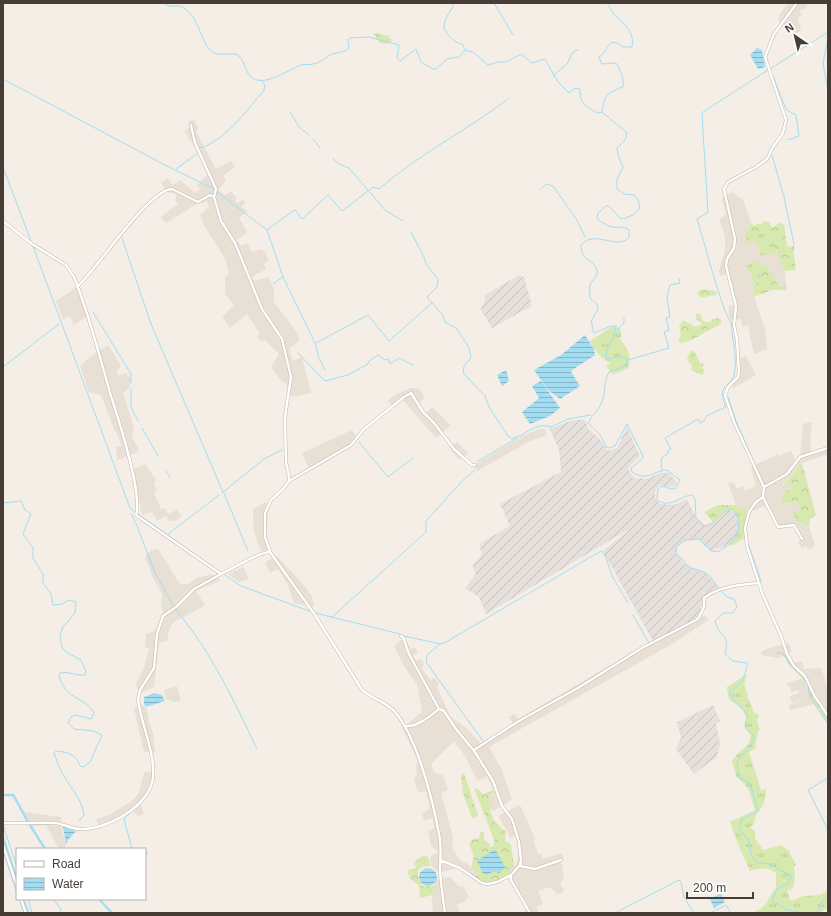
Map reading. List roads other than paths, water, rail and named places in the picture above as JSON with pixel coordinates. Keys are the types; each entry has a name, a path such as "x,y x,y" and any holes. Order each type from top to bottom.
{"street":[{"path":"797,3 774,34 765,57 786,120 786,127 767,159 756,167 728,182 724,189 735,239 734,248 727,259 726,266 736,306 734,325 737,340 739,372 738,377 728,388 725,395 734,422 764,487 763,497 778,526 794,525 802,539"},
{"path":"191,124 195,143 216,188 214,196 221,221 235,243 262,309 284,344 291,377 285,417 286,462 290,476 289,481"},
{"path":"77,287 140,212 161,193 172,189 198,202 210,195 214,196"},
{"path":"3,221 32,244 66,265 77,287 100,356 132,471 138,508 136,515 220,574"},
{"path":"445,913 440,860 440,835 431,796 416,749 406,726 395,711 369,696 362,690 315,615 270,552 265,537 265,513 271,500 289,481 351,445 364,430 404,397 412,393 423,412 434,423 454,449 472,465 475,465"},
{"path":"764,487 787,474 800,457 828,448"},
{"path":"763,497 756,502 749,512 745,528 746,541 758,583 787,654 794,666 805,676 814,695 828,716"},
{"path":"3,823 56,823 79,829 95,827 118,819 140,802 151,786 153,775 151,758 139,707 139,694 154,668 159,626 163,616 176,607 190,592 220,574 237,567 263,552 270,552"},
{"path":"474,750 519,721 578,688 642,648 698,619 704,607 704,598 724,588 758,583"},
{"path":"401,636 403,637 409,654 439,709 444,711 456,729 474,750 492,781 502,806 512,819 519,842 521,860 519,866 510,875 497,882 488,884 482,883 460,868 440,860"},
{"path":"406,726 411,726 426,719 439,709"},
{"path":"3,845 16,883"},
{"path":"519,866 535,869 561,860"},
{"path":"510,875 513,885 530,913"},
{"path":"21,900 26,913"}],"water":[{"path":"757,48 762,50 765,67 758,69 750,55"},
{"path":"585,335 594,349 595,355 572,370 571,372 580,386 560,399 548,390 534,370 561,355"},
{"path":"506,370 509,381 502,386 497,375"},
{"path":"541,381 560,408 550,416 530,424 522,412 539,398 532,386"},
{"path":"154,693 162,695 165,701 146,707 144,704 144,697"},
{"path":"63,827 76,831 66,844"},
{"path":"495,849 505,867 499,873 494,871 486,875 483,873 477,861"},
{"path":"428,868 434,871 437,877 434,883 428,886 422,883 419,877 422,871"},
{"path":"721,893 725,902 714,908 710,899"}],"waterway":[{"path":"164,3 168,6 180,6 186,10 195,21 211,51 218,54 237,55 242,59 248,74 255,79 268,80 301,65 316,63 332,54 347,50 349,48 348,41 350,38 369,37 399,45 397,58 400,61 416,49 421,62 433,69 436,69 447,59 459,57 465,50 473,52 488,65 498,62 506,62 521,54 532,63 545,59 558,82 569,93 575,88 580,89 581,98 584,104 597,113 602,112"},
{"path":"454,3 447,17 444,28 447,34 456,42 462,44 465,49"},
{"path":"494,3 513,35"},
{"path":"606,3 630,32 632,36 632,47 623,47 612,42 604,54 599,57 602,64 616,63 621,72 623,81 623,87 607,95 602,112 627,133 625,140 617,148 623,167 617,179 617,189 624,194 634,195 638,200 639,208 635,214 621,219 609,206 606,206 598,213 597,219 603,223 612,227 629,230 629,238 618,242 592,239 581,245 583,255 594,264 597,271 597,275 590,285 590,298 597,304 598,309 591,321 594,333 611,326 615,327 614,335 607,350 606,358 609,359 621,356 627,360 625,366 609,372 601,404 588,423 601,436 606,447 609,448 615,446 627,424 643,456 642,459 631,468 632,472 637,475 646,476 667,470 680,480 676,488 672,489 662,486 658,489 657,500 671,503 692,495 695,499 696,518 705,526 713,523 724,512 732,509 737,517 739,526 738,531 731,543 718,552 711,551 699,539 686,540 677,546 676,553 690,568 702,571 710,576 718,588"},
{"path":"770,69 828,32"},
{"path":"828,38 823,63 828,92"},
{"path":"553,76 567,64 573,52 578,50"},
{"path":"662,470 662,457 668,454 668,451 671,449 665,438 698,419 700,423 705,420 706,416 726,407 722,394 724,388 732,379 735,369 731,322 727,316 718,290 697,219 708,212 702,115 703,112 768,70"},
{"path":"773,76 785,107 788,111 796,115 799,136 788,140"},
{"path":"3,79 163,164 214,189"},
{"path":"200,148 209,145 218,139 235,124 264,90 265,85 262,81"},
{"path":"216,191 267,230 295,210 302,219 328,195 342,211 373,187 379,189 394,176 508,99"},
{"path":"290,112 299,127 309,135"},
{"path":"313,139 320,148"},
{"path":"176,169 198,153"},
{"path":"772,155 784,197 794,244 793,250"},
{"path":"333,159 339,164 349,168 385,210 403,221"},
{"path":"3,167 31,241"},
{"path":"541,189 546,184 553,186 577,220 585,237"},
{"path":"267,230 283,277 315,343 319,358 325,370"},
{"path":"411,232 426,264 438,279 437,287 427,297 442,314 445,322 457,329 469,348 471,357 463,369 464,374 485,396 489,407 508,436 512,439 522,435"},
{"path":"122,238 151,324 223,492"},
{"path":"33,246 130,508 135,512"},
{"path":"273,284 283,277"},
{"path":"628,360 669,348 664,332 669,330 666,318 670,317 667,297 670,285 680,283 679,278"},
{"path":"316,343 368,315 389,341 432,303"},
{"path":"93,312 131,374 131,383"},
{"path":"616,331 624,323 624,318"},
{"path":"3,367 59,324"},
{"path":"298,353 325,381 348,375 368,364 369,361 378,355 385,360 388,359 390,364 399,358 413,365"},
{"path":"131,389 131,407 138,421"},
{"path":"728,397 736,421 753,460"},
{"path":"522,435 536,427 551,427 568,419 591,415"},
{"path":"142,428 158,456"},
{"path":"477,462 517,438"},
{"path":"359,442 388,477 413,458"},
{"path":"222,493 264,459 282,450"},
{"path":"166,471 170,477"},
{"path":"331,618 426,532 426,521 463,480 474,471"},
{"path":"762,479 765,485"},
{"path":"224,493 248,551"},
{"path":"168,534 219,495"},
{"path":"3,503 21,501 25,510 31,514 23,534 33,548 33,558 43,574 43,583 51,594 53,605 62,604 69,600 76,602 75,613 63,627 60,635 62,647 66,652 81,660 86,672 85,675 60,673 59,676 62,684 67,690 91,708 94,713 91,719 76,715 71,717 68,723 74,729 94,731 102,735 90,762 83,767 80,766 71,754 56,751 54,753 62,773 83,809 84,815 79,821"},
{"path":"748,519 751,510"},
{"path":"131,514 155,573 174,607"},
{"path":"138,514 200,558"},
{"path":"748,543 761,581"},
{"path":"404,636 441,644 446,642 601,551 605,555 612,576 628,603"},
{"path":"225,575 241,586 312,612"},
{"path":"721,591 727,597 734,599 737,607 733,613 724,613 715,621 719,631 725,638 725,654 733,661 747,663 742,682 730,692 733,699 748,718 745,724 746,729 754,736 749,748 739,759 738,769 740,778 750,783 758,811 742,819 739,828 748,840 752,857 758,863 772,864 779,870 789,874 791,877 788,884 777,889 772,900 785,909 802,913"},
{"path":"175,609 200,642 220,676 257,749"},
{"path":"315,613 400,634"},
{"path":"633,615 649,643"},
{"path":"440,644 427,655 426,662 483,741"},
{"path":"777,653 783,653 789,664 803,678 808,686 810,697 828,724"},
{"path":"828,778 808,790 828,830"},
{"path":"3,795 13,795 28,822"},
{"path":"131,812 124,819 132,848"},
{"path":"3,825 16,864"},
{"path":"30,825 44,848"},
{"path":"3,838 16,877"},
{"path":"3,851 16,890"},
{"path":"615,913 679,880 681,882 684,897 694,913"},
{"path":"817,913 823,900 828,897"},
{"path":"19,900 24,913"},
{"path":"23,900 28,913"},
{"path":"28,900 32,913"},
{"path":"54,900 61,909 60,913"},
{"path":"100,900 112,913"},
{"path":"710,913 726,905 731,913"}]}
